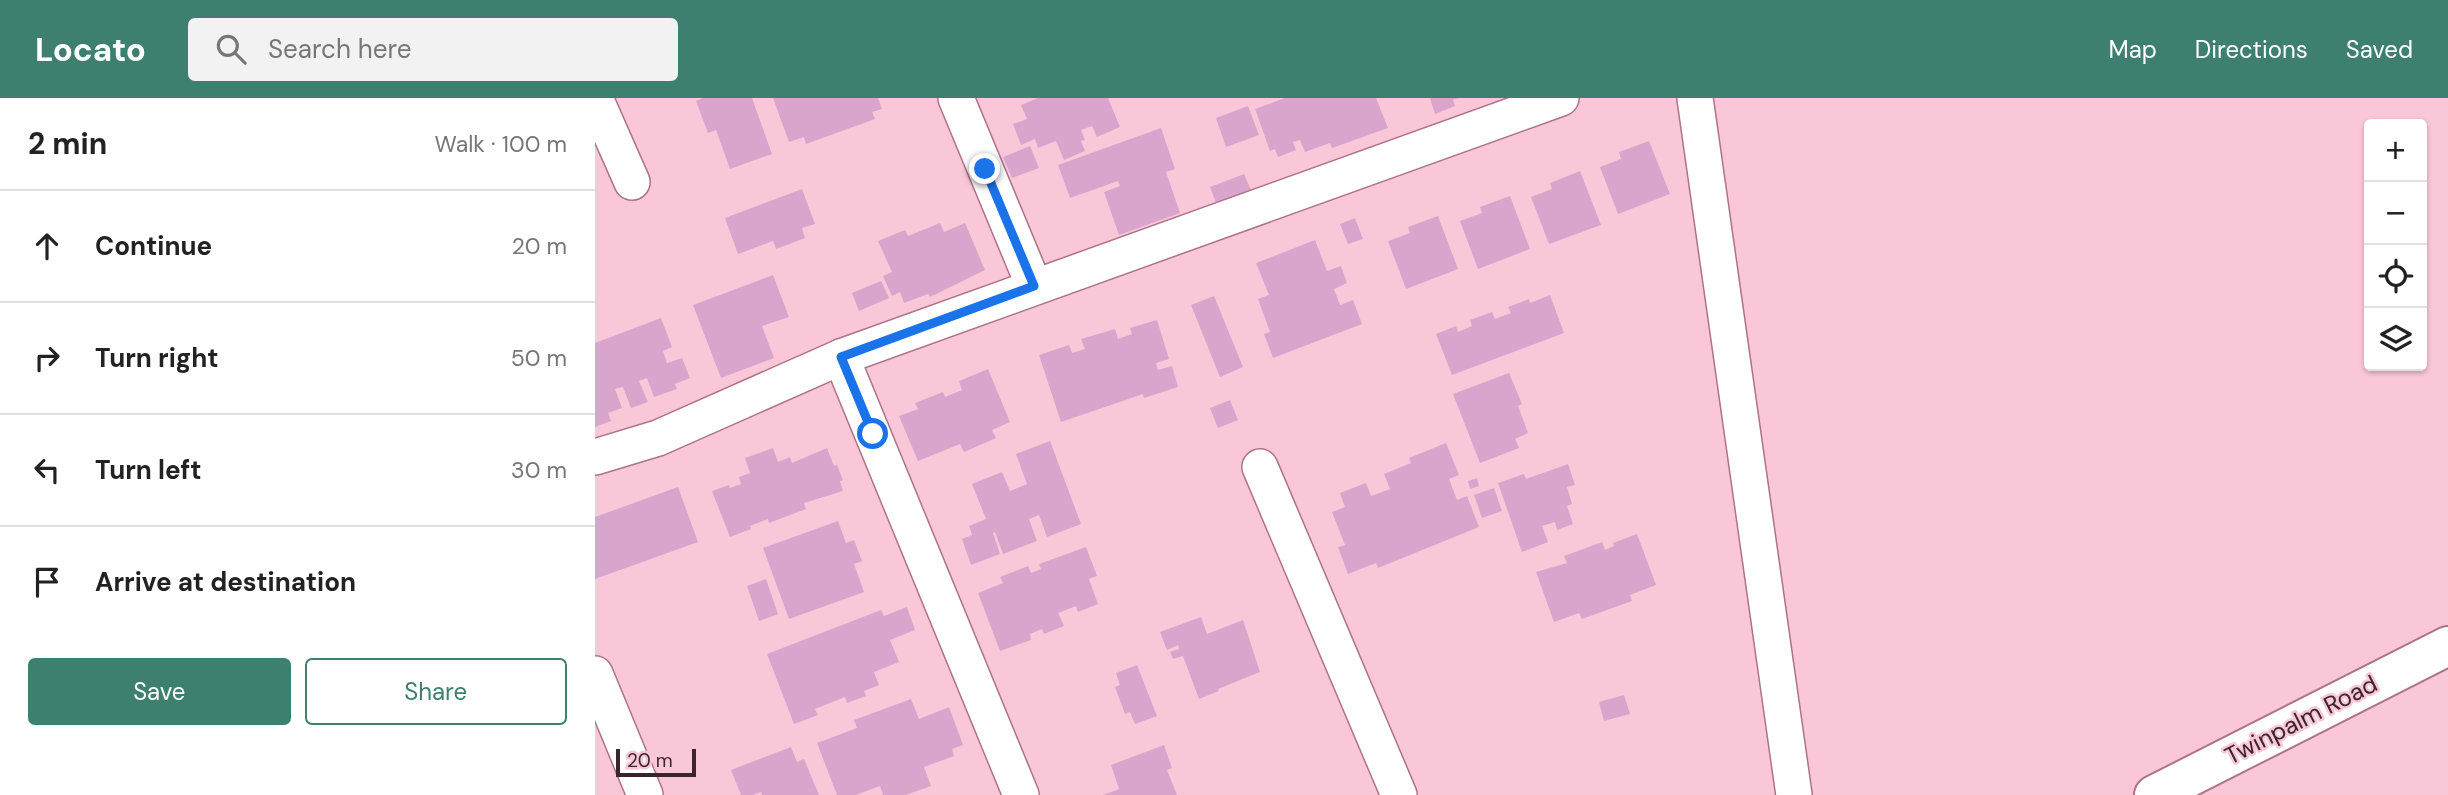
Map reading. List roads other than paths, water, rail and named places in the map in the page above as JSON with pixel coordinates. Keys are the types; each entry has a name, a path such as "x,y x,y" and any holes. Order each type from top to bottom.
{"main road":[{"name":"Twinpalm Road","path":"2154,795 2448,646"}],"street":[{"path":"595,98 632,182"},
{"path":"956,98 1034,286"},
{"path":"595,457 658,438 841,357 1561,98"},
{"path":"1695,98 1794,795"},
{"path":"841,357 1021,795"},
{"path":"1260,467 1399,795"},
{"path":"595,674 645,795"}]}
